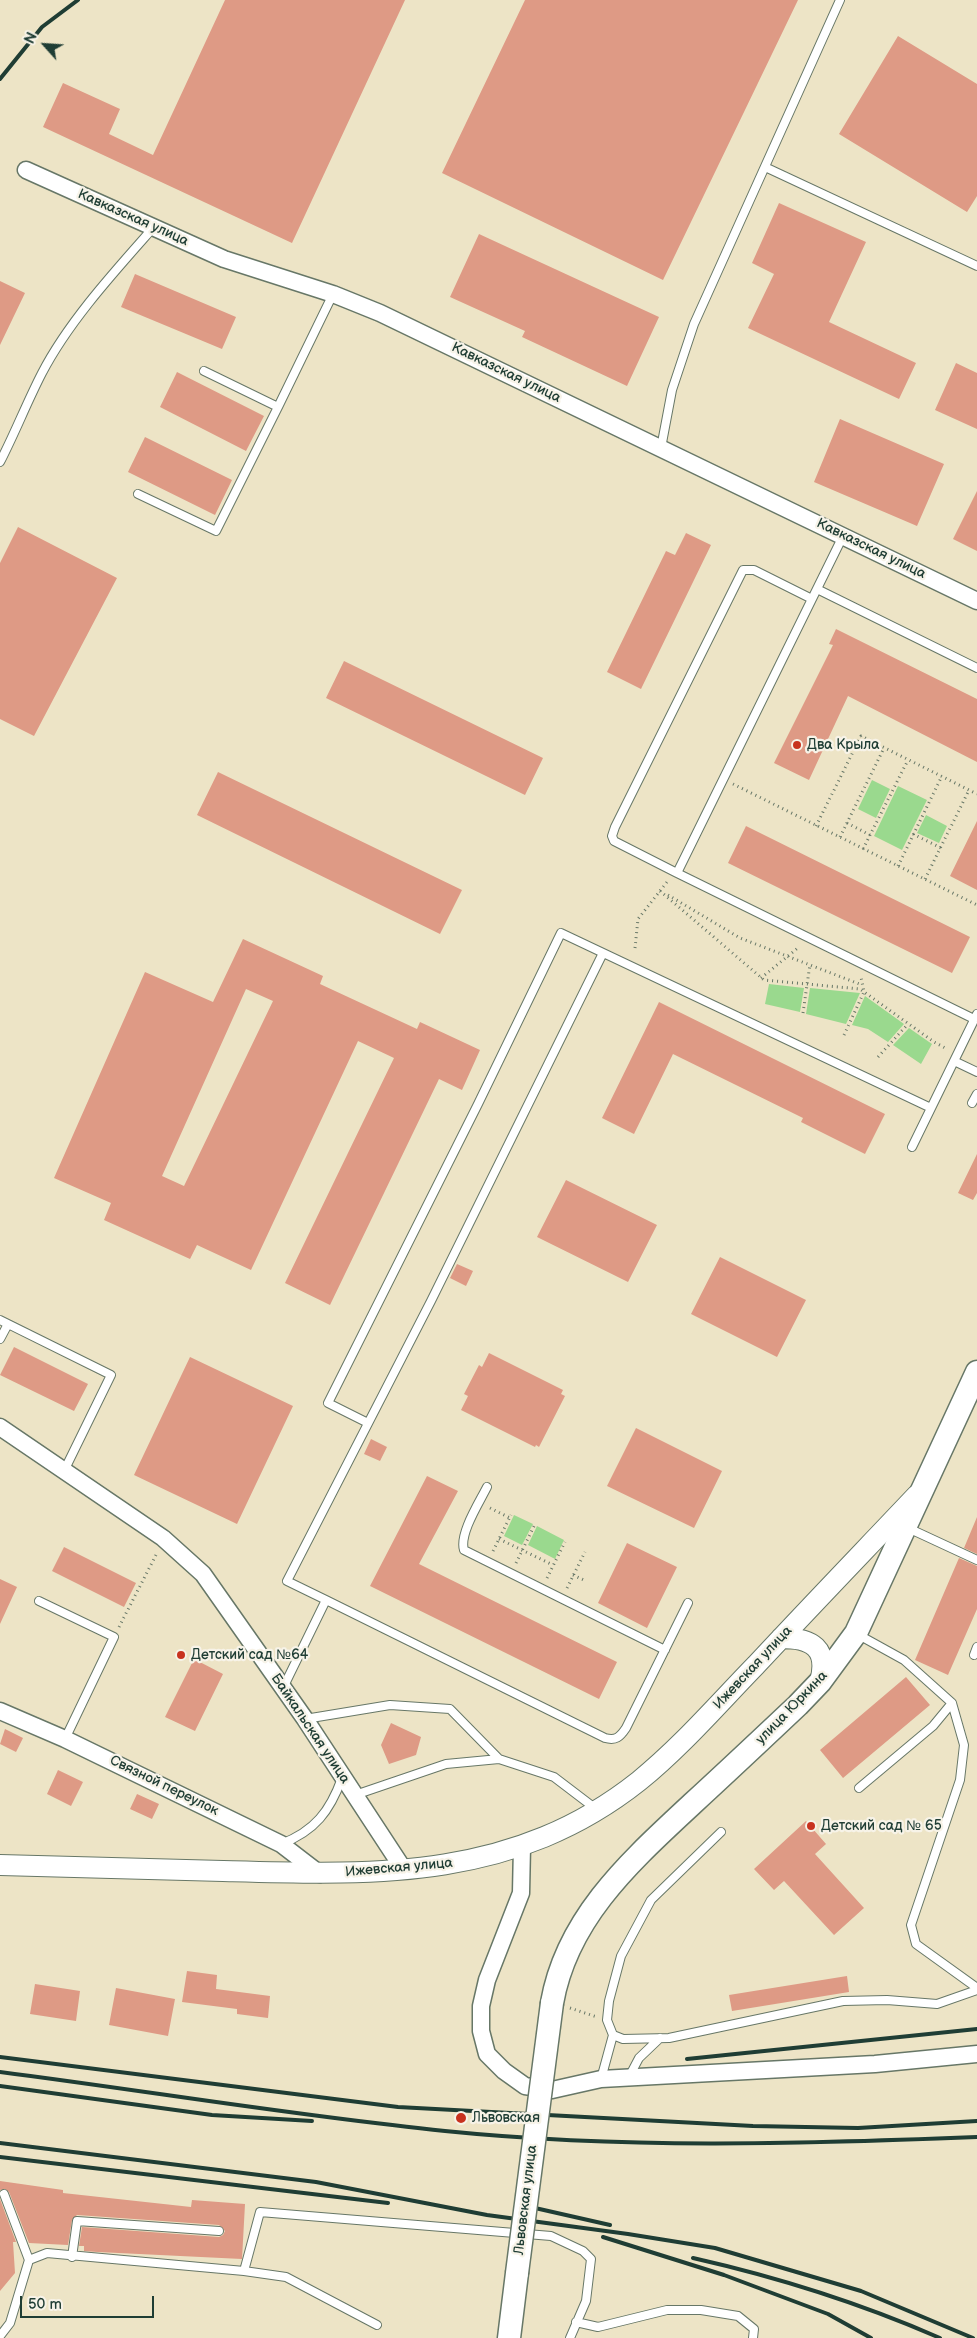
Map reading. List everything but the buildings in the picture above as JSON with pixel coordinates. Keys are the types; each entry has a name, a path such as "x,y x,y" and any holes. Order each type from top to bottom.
{"main road":[{"name":"улица Юркина","path":"552,2003 555,1988 571,1947 595,1903 610,1885 820,1682 856,1633 977,1372"},
{"name":"Львовская улица","path":"508,2338 552,2003"}],"street":[{"name":"Кавказская улица","path":"26,170 224,258 333,294 397,321 977,600"},
{"name":"Байкальская улица","path":"0,1427 164,1538 203,1574 305,1719 404,1870"},
{"name":"Ижевская улица","path":"0,1865 320,1874 404,1870 460,1863 522,1846 559,1830 596,1809 638,1782 681,1744 924,1487"},
{"path":"781,1638 798,1638 811,1643 821,1653 824,1668 820,1682"},
{"name":"Связной переулок","path":"0,1711 65,1738 281,1844 320,1874"},
{"path":"522,1846 521,1893 487,1980 481,2006 481,2031 487,2054 504,2071 526,2086 552,2090 601,2079 875,2064 977,2054"}],"lane":[{"path":"662,448 672,390 694,324 840,0"},
{"path":"765,167 977,266"},
{"path":"0,462 48,364 75,323 112,275 153,228"},
{"path":"138,494 216,531 333,294"},
{"path":"204,371 278,407"},
{"path":"676,872 843,536"},
{"path":"812,599 754,570 743,570 612,836 614,841 619,844 858,962 976,1017 912,1146"},
{"path":"817,589 977,668"},
{"path":"368,1423 328,1403 478,1104 560,933 931,1108"},
{"path":"603,953 440,1283 287,1581 612,1740 621,1737 626,1728 688,1603"},
{"path":"956,1057 977,1072"},
{"path":"972,1103 977,1094"},
{"path":"0,1320 112,1375 64,1471"},
{"path":"0,1339 8,1324"},
{"path":"487,1488 462,1543 464,1550 541,1590 665,1650"},
{"path":"906,1527 977,1560"},
{"path":"283,1688 326,1600"},
{"path":"39,1602 114,1637 65,1738"},
{"path":"856,1633 904,1660 952,1703 964,1745 960,1780 911,1925 916,1944 977,1989"},
{"path":"859,1788 933,1726 952,1703"},
{"path":"305,1719 390,1704 450,1710 499,1759"},
{"path":"355,1795 446,1764 499,1759 554,1777 596,1809"},
{"path":"281,1844 292,1840 311,1828 325,1815 334,1801 343,1776"},
{"path":"601,2079 613,2035 607,2020 609,2001 621,1956 651,1900 721,1832"},
{"path":"613,2035 623,2039 660,2038 844,2001 887,2000 937,2004 977,1989"},
{"path":"629,2077 640,2058 660,2038"},
{"path":"0,2336 10,2323 29,2260 4,2194"},
{"path":"244,2271 260,2212 551,2236 583,2251 591,2259 586,2301 570,2338"},
{"path":"72,2257 77,2222 219,2232"},
{"path":"29,2260 46,2253 72,2257 244,2271 286,2277 377,2325"},
{"path":"576,2322 598,2327 667,2310 701,2310 738,2316 754,2329 753,2338"}],"path":[{"path":"816,826 861,736 977,794"},
{"path":"840,837 884,748"},
{"path":"863,849 908,760"},
{"path":"898,866 942,776"},
{"path":"723,780 977,905"},
{"path":"925,879 969,790"},
{"path":"847,824 870,835"},
{"path":"913,834 941,848"},
{"path":"635,948 638,919 676,872"},
{"path":"660,891 740,938 862,985"},
{"path":"660,891 764,980 860,989 956,1057"},
{"path":"761,978 810,938"},
{"path":"844,1034 864,992 858,962"},
{"path":"803,1013 810,964"},
{"path":"878,1057 908,1024"},
{"path":"479,1503 510,1516 487,1563"},
{"path":"510,1574 534,1526"},
{"path":"114,1637 164,1538"},
{"path":"499,1539 553,1566"},
{"path":"541,1590 565,1542"},
{"path":"561,1599 585,1552"},
{"path":"573,1575 586,1581"},
{"path":"552,2003 607,2020"}],"green space":[{"path":"872,780 890,789 876,818 858,809"},
{"path":"898,786 927,800 902,850 874,836"},
{"path":"926,815 947,826 939,843 917,833"},
{"path":"769,984 804,988 800,1012 765,1004"},
{"path":"810,988 860,993 846,1024 806,1014"},
{"path":"865,996 904,1024 888,1042 868,1029 852,1025"},
{"path":"909,1028 932,1044 921,1064 893,1045"},
{"path":"514,1515 533,1524 522,1545 504,1536"},
{"path":"537,1526 564,1540 555,1559 528,1545"}],"railway":[{"path":"0,79 42,27 78,0"},
{"path":"687,2059 977,2029"},
{"path":"0,2057 398,2107 753,2126 858,2128 977,2121"},
{"path":"0,2072 333,2118 511,2137 644,2143 844,2142 977,2137"},
{"path":"0,2086 212,2115 312,2121"},
{"path":"0,2143 316,2182 487,2215 715,2248 861,2291 973,2338"},
{"path":"0,2157 388,2203"},
{"path":"535,2208 610,2225"},
{"path":"603,2237 724,2275 828,2314 871,2338"},
{"path":"693,2258 756,2274 849,2302 940,2338"}],"place":[{"name":"Два Крыла","path":"797,745"},
{"name":"Детский сад №64","path":"181,1655"},
{"name":"Детский сад № 65","path":"811,1826"},
{"name":"Львовская","path":"461,2118"}]}
